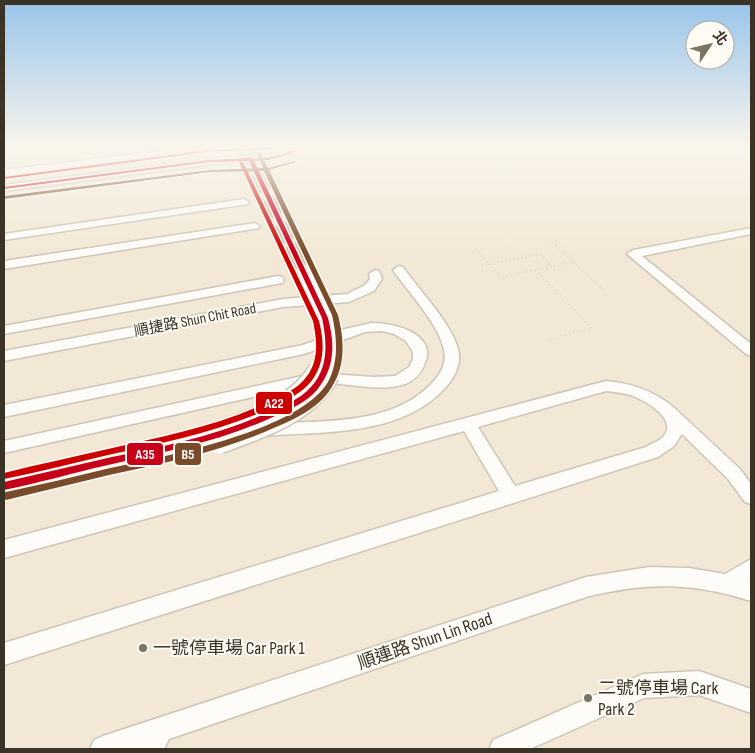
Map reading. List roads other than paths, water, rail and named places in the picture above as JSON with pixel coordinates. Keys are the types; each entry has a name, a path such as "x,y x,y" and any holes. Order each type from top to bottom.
{"street":[{"path":"4,488 43,477 218,438 255,424 304,397 318,383 328,363 332,346 325,317 310,286"}],"lane":[{"path":"4,188 43,183"},
{"path":"4,237 244,202"},
{"path":"4,266 255,226"},
{"path":"751,231 634,254 751,351"},
{"path":"218,438 268,430 349,424 375,420 398,414 430,396 449,373 452,362 451,348 443,333 399,270"},
{"name":"順捷路 Shun Chit Road","path":"4,356 283,303 349,298 370,288 376,279 375,274"},
{"name":"順捷路 Shun Chit Road","path":"4,330 278,280"},
{"path":"4,411 308,348 364,328 377,327 399,331 414,342 420,350 421,357 413,371 404,378 392,382 378,384 328,378 302,381 4,447"},
{"path":"4,550 606,386 626,388 654,398 734,474 751,498"},
{"path":"4,654 652,452 665,447 673,439 675,431 674,422 668,412"},
{"path":"468,424 511,495"},
{"path":"728,583 751,568"},
{"name":"順連路 Shun Lin Road","path":"104,749 156,740 586,587 621,578 657,575 693,577 728,583 751,591"},
{"path":"502,749 643,686 699,683 751,701"}],"tunnel":[{"path":"261,183 291,246"},
{"path":"291,245 310,286"}],"place":[{"name":"一號停車場 Car Park 1","path":"143,648"},
{"name":"二號停車場 Cark Park 2","path":"588,698"}]}
